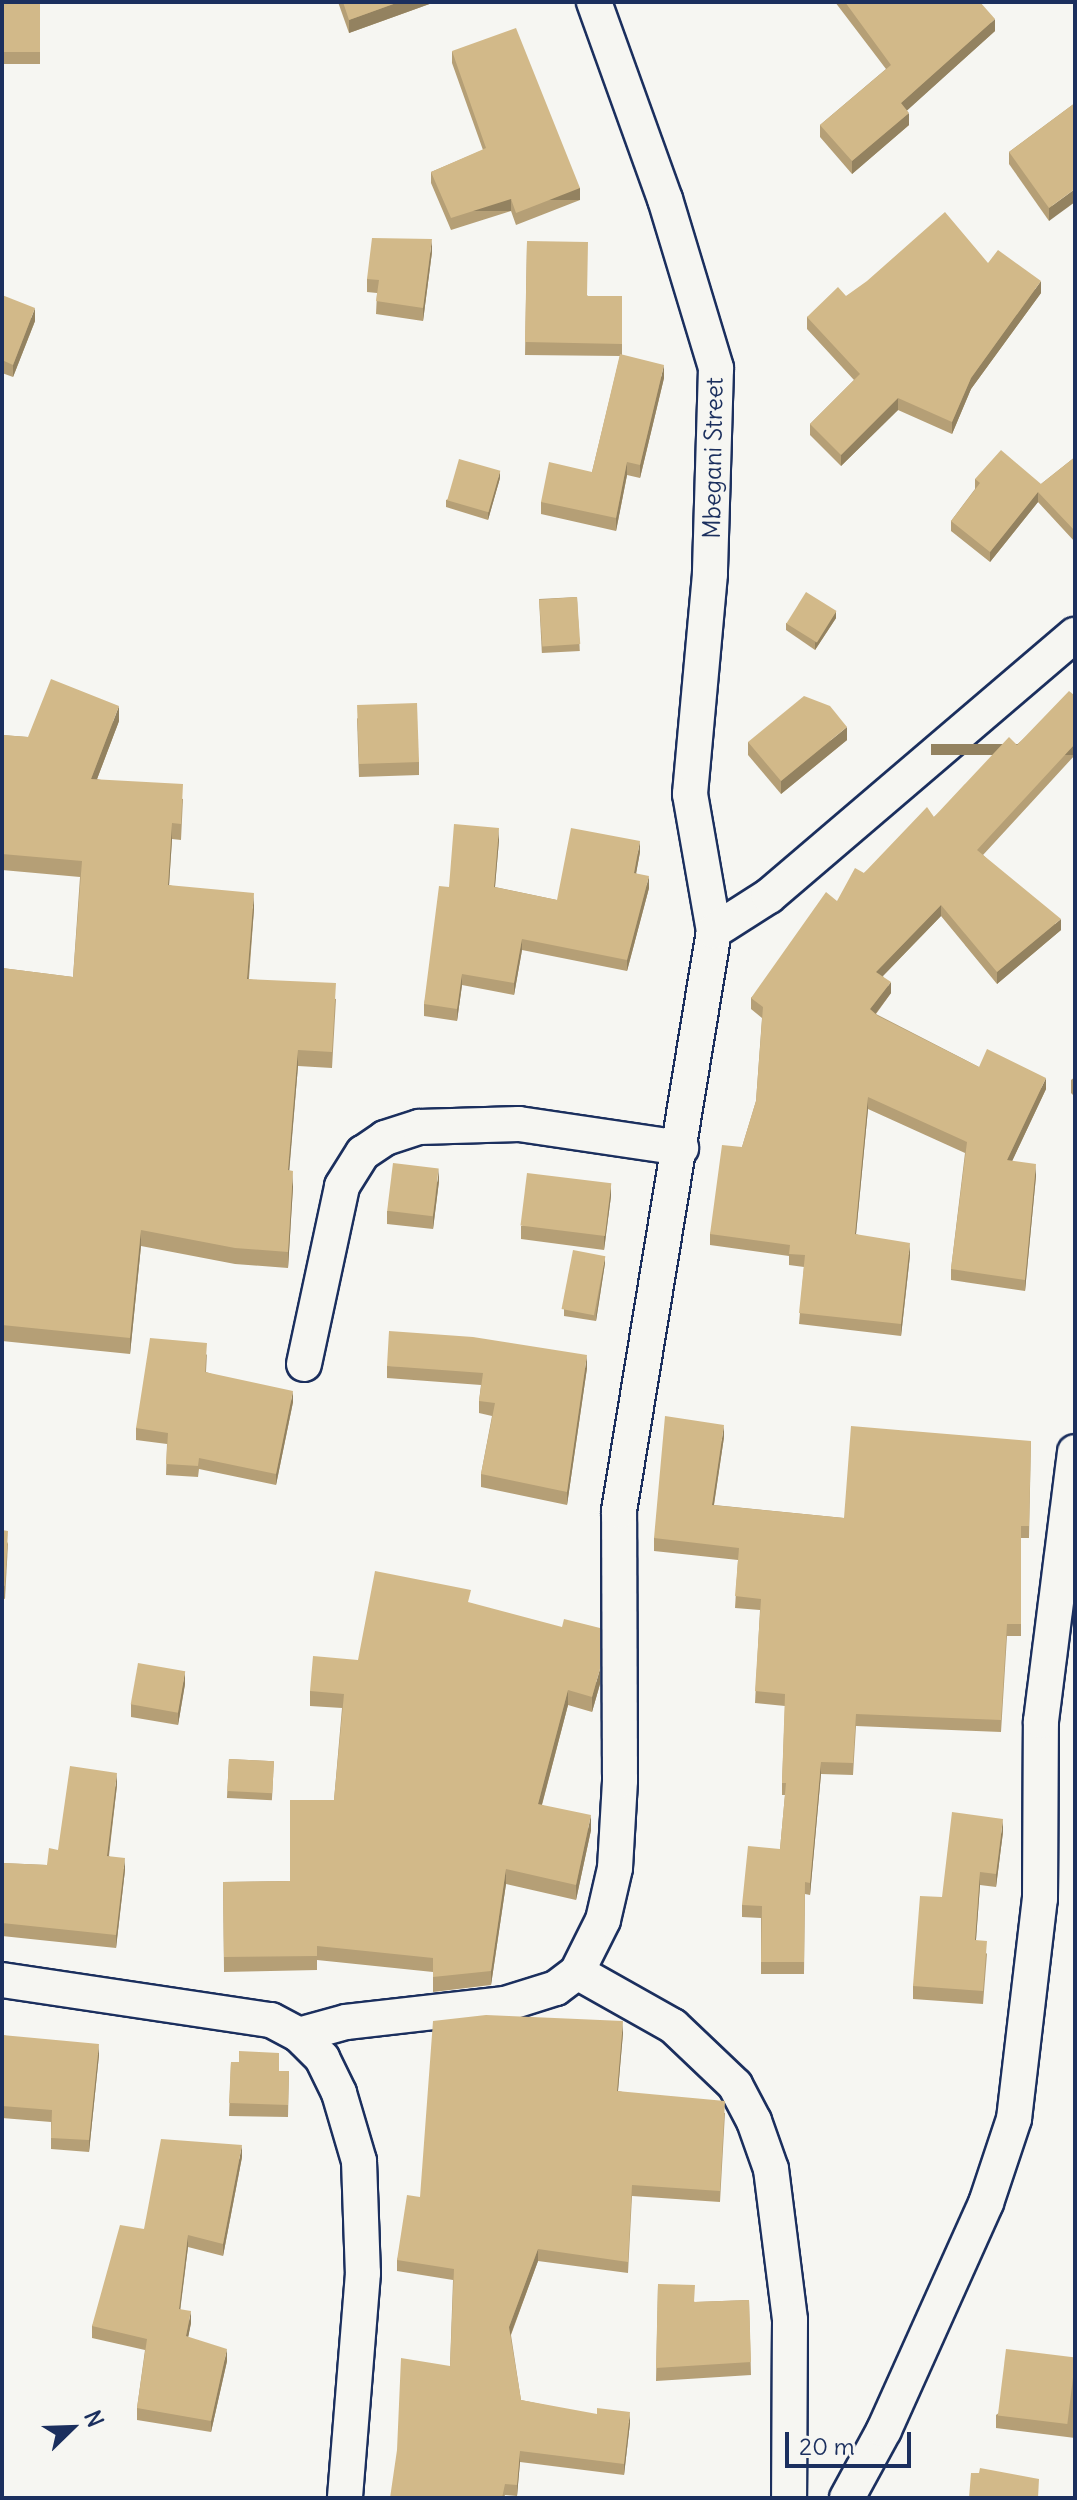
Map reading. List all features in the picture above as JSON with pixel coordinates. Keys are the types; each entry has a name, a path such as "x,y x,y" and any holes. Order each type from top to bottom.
{"street":[{"name":"Mbegani Street","path":"577,1972 603,1920 615,1868 620,1780 619,1511 681,1148 714,931 690,794 710,574 716,368 665,199 594,2"},
{"path":"714,931 769,896 1075,635"},
{"path":"304,1364 342,1186 363,1153 385,1138 419,1127 519,1124 681,1148"},
{"path":"847,2498 884,2430 986,2203 1014,2119 1040,1899 1041,1721 1075,1452"},
{"path":"299,2035 346,2022 505,2004 556,1988 577,1972 673,2026 735,2085 754,2121 771,2169 790,2320 789,2498"},
{"path":"2,1980 271,2020 299,2035 322,2058 339,2093 359,2161 363,2273 345,2498"}],"building":[{"path":"2,2 40,2 40,52 2,52"},
{"path":"343,2 399,2 349,20"},
{"path":"845,2 980,2 995,19 901,103 909,113 852,161 820,125 891,65"},
{"path":"516,28 580,188 516,213 511,199 451,218 431,172 486,148 452,51"},
{"path":"1075,103 1075,189 1049,208 1009,152"},
{"path":"945,212 988,263 998,250 1041,281 971,378 952,422 898,398 841,455 810,424 860,374 807,317 838,287 846,296 867,281"},
{"path":"372,238 432,239 423,308 376,301 379,280 367,279"},
{"path":"527,241 588,242 587,296 622,296 622,344 525,342"},
{"path":"2,295 35,308 13,365 2,360"},
{"path":"620,354 664,365 640,465 627,462 616,518 541,502 549,462 592,472"},
{"path":"1001,450 1041,484 1075,457 1075,531 1038,492 990,552 951,521 980,483 975,479"},
{"path":"459,459 500,471 488,512 447,500"},
{"path":"806,592 837,611 817,642 786,623"},
{"path":"577,597 580,644 542,647 539,600"},
{"path":"51,679 119,706 91,779 183,784 181,824 172,823 168,885 254,893 247,979 336,983 332,1052 298,1050 288,1170 293,1171 288,1252 235,1248 141,1230 130,1338 2,1325 2,968 73,977 82,861 2,854 2,735 28,737"},
{"path":"1069,691 1075,694 1075,744 977,850 1061,919 997,972 941,905 876,972 891,982 870,1009 878,1016 979,1067 987,1049 1046,1078 1007,1160 1036,1164 1025,1280 951,1269 967,1142 868,1097 855,1234 910,1243 901,1324 799,1313 805,1255 789,1254 790,1245 710,1234 722,1145 742,1147 756,1101 763,1007 751,998 826,892 837,901 855,868 864,873 927,807 934,817 1009,737 1017,745"},
{"path":"804,696 830,706 847,727 781,781 748,742"},
{"path":"417,703 419,762 359,764 357,705"},
{"path":"454,824 499,828 494,887 557,900 571,828 640,841 634,873 649,876 627,960 522,939 514,983 462,974 457,1009 424,1004 439,886 449,887"},
{"path":"393,1163 439,1169 433,1216 387,1211"},
{"path":"527,1173 611,1183 605,1236 521,1226"},
{"path":"573,1250 605,1256 594,1315 562,1309"},
{"path":"389,1331 473,1337 587,1355 567,1492 481,1474 495,1403 479,1401 483,1373 387,1366"},
{"path":"150,1338 207,1343 205,1372 293,1391 276,1474 199,1458 198,1466 166,1464 168,1433 136,1428"},
{"path":"665,1416 724,1425 712,1505 844,1518 851,1426 1031,1441 1029,1526 1021,1526 1021,1624 1007,1624 1001,1720 856,1714 853,1763 821,1762 810,1883 805,1882 804,1962 761,1962 762,1906 742,1905 748,1846 780,1849 786,1783 782,1783 785,1694 755,1691 761,1599 735,1596 739,1548 654,1538"},
{"path":"2,1530 8,1531 5,1586 2,1585"},
{"path":"375,1571 471,1590 468,1602 562,1627 564,1619 600,1628 600,1669 592,1697 568,1690 538,1804 591,1815 576,1885 506,1869 491,1971 433,1977 433,1958 317,1946 317,1956 224,1957 223,1882 290,1881 290,1800 334,1800 344,1694 310,1691 313,1656 358,1660"},
{"path":"138,1663 185,1671 178,1713 131,1704"},
{"path":"229,1759 274,1761 272,1793 227,1791"},
{"path":"70,1766 117,1773 107,1856 125,1858 116,1935 2,1923 2,1863 47,1865 49,1848 58,1850"},
{"path":"952,1812 1003,1819 996,1874 980,1872 975,1940 987,1941 983,1991 913,1986 920,1896 942,1897"},
{"path":"486,2015 623,2021 617,2091 725,2101 720,2191 632,2185 628,2262 538,2249 509,2327 521,2400 597,2414 597,2408 630,2412 624,2464 520,2451 517,2485 505,2484 502,2498 390,2498 397,2450 401,2358 450,2366 454,2269 397,2260 407,2195 420,2197 433,2021"},
{"path":"2,2035 99,2044 89,2140 51,2138 52,2110 2,2106"},
{"path":"239,2051 279,2053 279,2071 289,2071 288,2105 229,2103 231,2062 239,2062"},
{"path":"161,2139 242,2145 223,2244 188,2235 179,2309 191,2311 186,2336 227,2349 211,2421 137,2408 147,2339 92,2326 120,2225 144,2229"},
{"path":"658,2284 695,2285 694,2302 749,2300 751,2362 656,2368"},
{"path":"1006,2349 1075,2357 1067,2424 998,2416"},
{"path":"980,2468 1039,2479 1038,2498 969,2498 971,2473 979,2473"}]}
